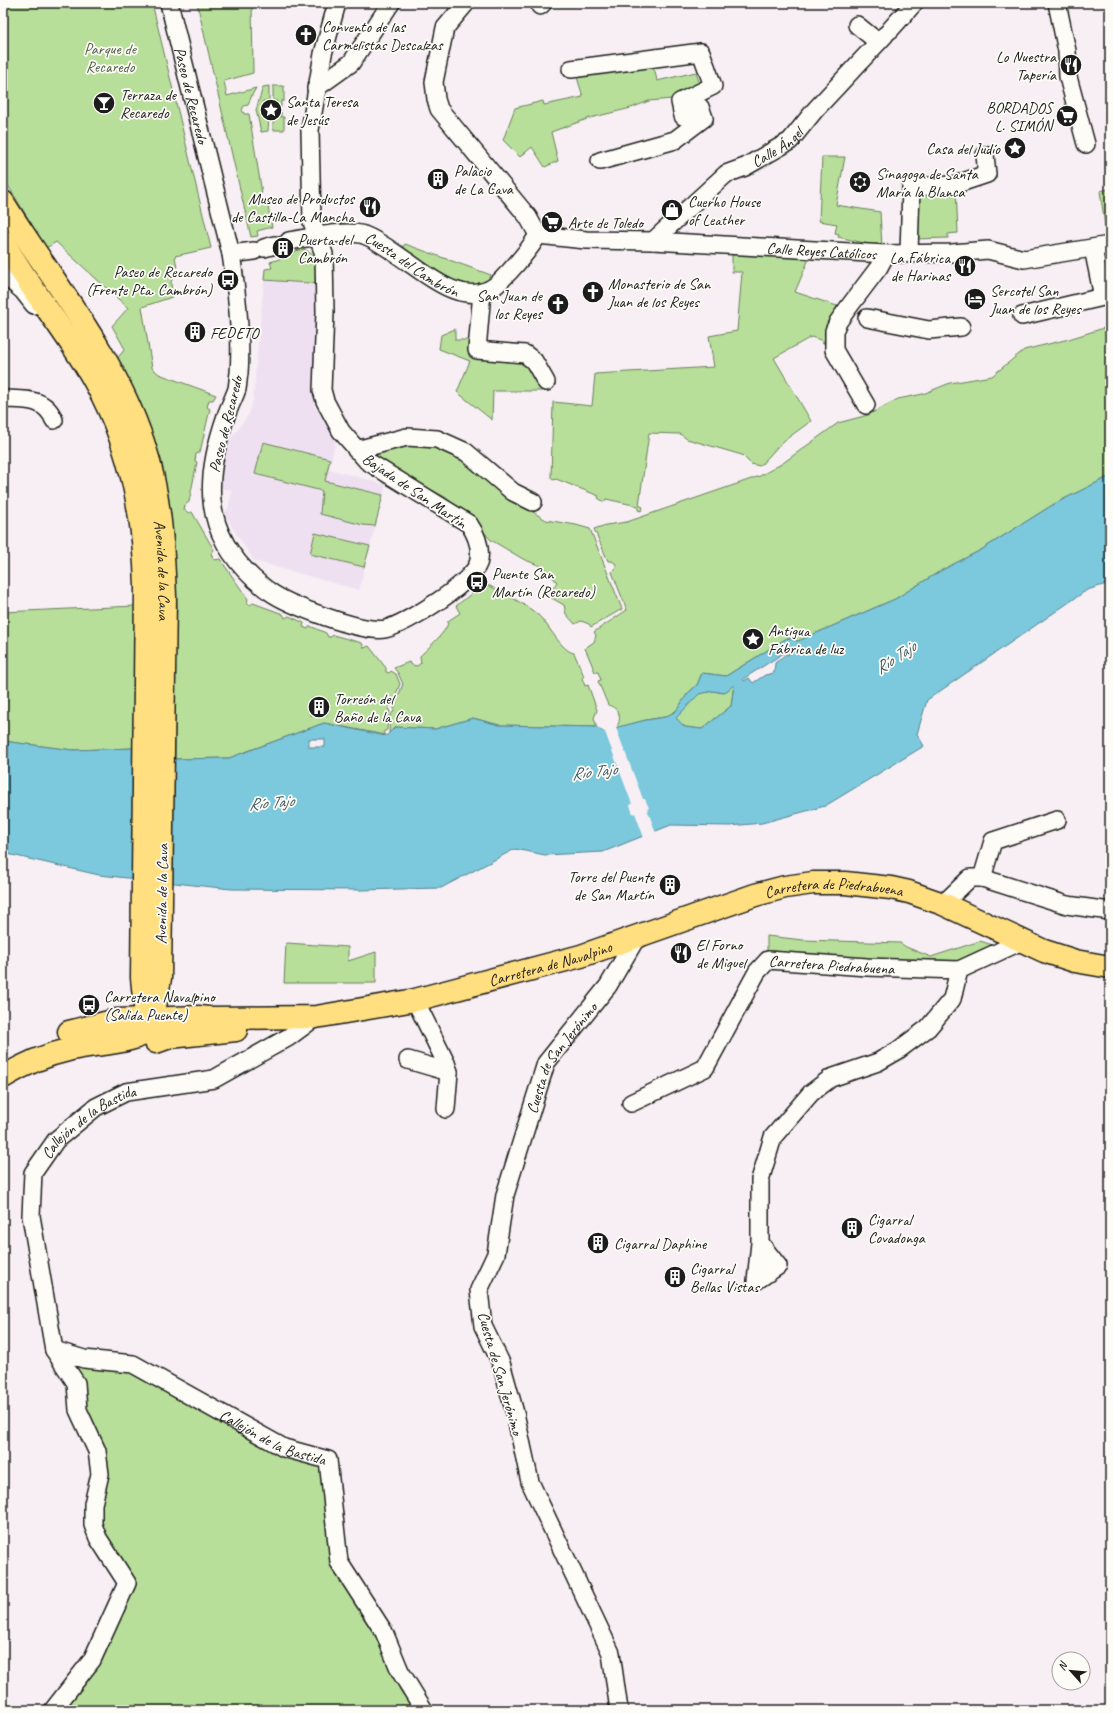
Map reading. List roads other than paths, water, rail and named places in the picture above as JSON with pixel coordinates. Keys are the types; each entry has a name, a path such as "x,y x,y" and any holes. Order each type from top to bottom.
{"main road":[{"name":"Avenida de la Cava","path":"3,202 80,319 117,381 143,441 154,484 162,534 165,597 155,648 143,898 151,978"},
{"name":"Avenida de la Cava","path":"3,241 28,282 94,380 114,422 125,453 139,507 143,535 146,586 155,648 151,978"},
{"name":"Carretera de Piedrabuena","path":"682,920 755,895 785,887 813,883 845,883 891,888 928,897 1022,941 1059,956 1110,967"},
{"name":"Carretera de Navalpino","path":"288,1018 316,1016 415,1000 581,956 682,920"},
{"path":"151,978 185,1011 198,1017"},
{"path":"3,1078 17,1068 68,1050 136,1039 148,1032 152,1018 151,978"},
{"path":"3,1071 14,1061 99,1016 119,1009 127,1003 151,978"},
{"path":"69,1032 117,1020 198,1017 288,1018"},
{"path":"152,1018 170,1038"},
{"path":"3,1083 32,1070 51,1065 111,1057 170,1038 236,1030 288,1018"}],"street":[{"name":"Paseo de Recaredo","path":"169,3 231,254 238,315 240,356 237,389 225,416 210,488 213,509 221,535 232,555 270,592 289,602 365,628 385,629 415,617 448,594 472,574 479,561"},
{"name":"Bajada de San Martín","path":"337,3 323,54 310,130 312,222 324,254 322,390 325,401 341,431 367,461 469,524 476,535 479,547 479,561"},
{"path":"316,88 351,63 391,3"},
{"path":"466,3 445,28 434,82 439,109 528,217 538,235 529,251 505,276 494,286 482,292 477,350 525,354 534,362 545,378 546,382"},
{"name":"Calle Ángel","path":"653,241 726,174 745,167 790,141 812,106 884,36 914,3"},
{"path":"1057,3 1067,52 1068,77 1086,144"},
{"path":"857,25 884,36"},
{"path":"571,69 700,52 713,86 680,102 683,116 700,108 704,118 675,140 600,161"},
{"path":"908,253 910,187 954,185 987,174 985,155"},
{"name":"Cuesta del Cambrón","path":"231,254 318,237 350,233 364,235 388,248 437,283 454,290 471,294 482,292"},
{"name":"Calle Reyes Católicos","path":"538,235 586,240 653,241 886,254 988,250 1024,259 1102,246"},
{"path":"1022,316 1104,296 1102,246"},
{"path":"866,405 834,350 834,331 838,322 879,267 886,254"},
{"name":"Avenida de la Cava","path":"3,274 23,291 36,308 76,367 125,453"},
{"path":"867,318 929,330 961,327"},
{"path":"3,399 36,401 51,411 54,420"},
{"path":"356,450 407,436 437,439 466,452 513,492 533,502"},
{"path":"982,878 993,841 1057,820"},
{"path":"943,904 970,878 982,878 1067,905 1110,912"},
{"name":"Cuesta de San Jerónimo","path":"619,1710 611,1653 530,1482 515,1413 502,1363 483,1326 479,1290 496,1254 505,1195 546,1063 608,986 637,937"},
{"name":"Carretera Piedrabuena","path":"631,1103 705,1068 758,972 768,960 867,967 959,970 1022,941"},
{"path":"760,1242 760,1180 773,1136 811,1094 831,1078 878,1062 897,1052 928,1028 952,999 959,970"},
{"path":"415,1000 449,1072 446,1109"},
{"name":"Callejón de la Bastida","path":"53,1710 92,1660 127,1583 98,1538 93,1525 93,1504 100,1474 97,1451 78,1410 76,1383 54,1350 31,1216 33,1173 56,1140 96,1107 126,1092 214,1078 289,1037 316,1016"},
{"path":"408,1060 449,1072"},
{"name":"Callejón de la Bastida","path":"54,1350 84,1359 133,1364 284,1448 328,1460 339,1562 384,1632 400,1671 424,1710"}],"water":[{"name":"Río Tajo","path":"1110,476 1110,583 1087,590 927,700 917,734 924,746 825,806 762,823 730,826 671,825 603,852 545,855 515,849 441,888 361,890 231,889 99,875 3,853 3,741 73,750 134,748 175,759 229,758 324,723 386,736 395,727 435,729 473,718 499,725 597,727 602,731 665,717 676,711 688,693 697,685 702,673 726,676 787,638 798,641 895,599 942,570 981,550 1054,504","holes":["787,651 789,653 788,655 786,654 775,663 774,673 765,675 753,683 749,678 744,681 743,679","734,685 731,706 702,729 685,727 676,718 699,694 713,691 724,693","309,739 325,739 325,747 309,747"]}],"place":[{"name":"Convento de las Carmelistas Descalzas","path":"306,35"},
{"name":"Lo Nuestra Tapería","path":"1071,65"},
{"name":"Terraza de Recaredo","path":"104,103"},
{"name":"Santa Teresa de Jesús","path":"271,110"},
{"name":"BORDADOS L. SIMÓN","path":"1067,116"},
{"name":"Casa del Judío","path":"1015,148"},
{"name":"Palacio de La Cava","path":"438,179"},
{"name":"Sinagoga de Santa María la Blanca","path":"860,182"},
{"name":"Museo de Productos de Castilla-La Mancha","path":"370,207"},
{"name":"Cuerho House of Leather","path":"672,210"},
{"name":"Arte de Toledo","path":"552,222"},
{"name":"Puerta del Cambrón","path":"283,248"},
{"name":"La Fábrica de Harinas","path":"965,266"},
{"name":"Paseo de Recaredo (Frente Pta. Cambrón)","path":"228,280"},
{"name":"Monasterio de San Juan de los Reyes","path":"593,292"},
{"name":"Sercotel San Juan de los Reyes","path":"975,299"},
{"name":"San Juan de los Reyes","path":"558,304"},
{"name":"FEDETO","path":"195,332"},
{"name":"Puente San Martín (Recaredo)","path":"477,582"},
{"name":"Antigua Fábrica de luz","path":"753,639"},
{"name":"Torreón del Baño de la Cava","path":"319,707"},
{"name":"Torre del Puente de San Martín","path":"670,885"},
{"name":"El Forno de Miguel","path":"681,953"},
{"name":"Carretera Navalpino (Salida Puente)","path":"89,1005"},
{"name":"Cigarral Covadonga","path":"852,1228"},
{"name":"Cigarral Daphine","path":"598,1243"},
{"name":"Cigarral Bellas Vistas","path":"675,1277"}],"park label":[{"name":"Parque de Recaredo","path":"110,57"}]}
